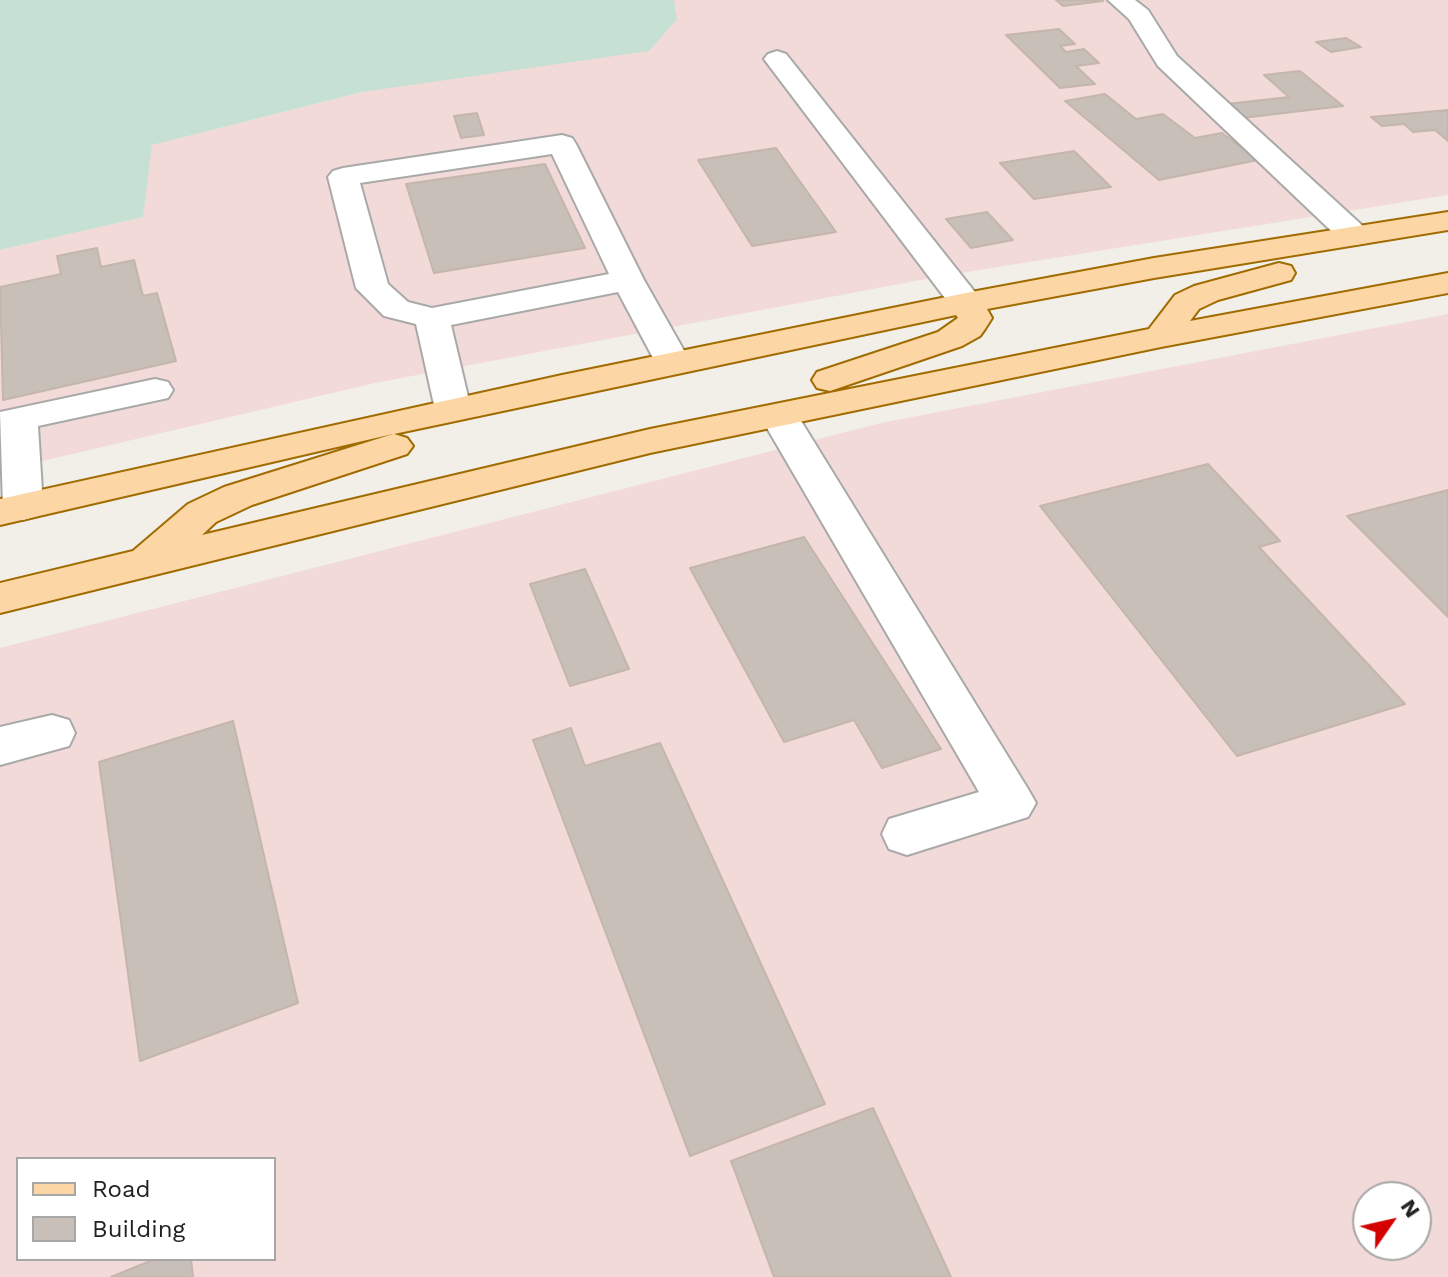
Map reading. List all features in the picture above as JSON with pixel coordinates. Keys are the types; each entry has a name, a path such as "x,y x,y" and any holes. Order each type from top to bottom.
{"main road":[{"path":"12,510 453,409 966,303 1154,268 1435,224"},
{"path":"1161,337 1187,302 1206,293 1435,224"},
{"path":"0,598 650,441 1161,337 1448,283"},
{"path":"650,441 950,339 968,329 975,318 966,303"},
{"path":"148,562 202,513 238,496 344,464 562,386"}],"lane":[{"path":"1120,0 1139,15 1167,61 1355,236"},
{"path":"777,59 966,303"},
{"path":"628,280 432,318 396,309 373,288 343,177 562,144 628,280 673,363"},
{"path":"432,318 453,409"},
{"path":"12,510 9,422 155,390"},
{"path":"779,416 1011,803 907,834"},
{"path":"0,746 52,733"}],"shaded area":[{"path":"674,0 1448,0 1448,195 942,276 375,383 0,471 0,250 142,217 151,145 677,19"},
{"path":"1448,314 1448,1277 0,1277 0,648 881,423"}],"green space":[{"path":"0,0 674,0 677,19 649,51 362,92 152,145 143,217 0,250"}],"building":[{"path":"1056,0 1101,0 1103,1 1063,6"},
{"path":"1059,29 1075,44 1060,46 1066,52 1084,49 1099,63 1076,66 1095,84 1060,88 1006,35"},
{"path":"1346,38 1361,47 1331,52 1316,42"},
{"path":"1300,71 1343,106 1242,118 1227,104 1289,97 1264,75"},
{"path":"1105,94 1136,119 1163,114 1195,138 1222,133 1258,160 1159,180 1065,101"},
{"path":"1448,110 1448,141 1435,130 1413,132 1404,124 1382,126 1371,117"},
{"path":"477,113 484,135 461,138 454,116"},
{"path":"776,148 836,232 752,246 698,160"},
{"path":"1074,151 1111,187 1034,199 1000,163"},
{"path":"545,164 585,248 434,273 406,184"},
{"path":"987,212 1013,240 971,248 946,219"},
{"path":"97,248 101,267 134,260 143,296 157,293 176,361 3,400 0,287 61,274 57,256"},
{"path":"1208,464 1280,541 1259,547 1405,704 1237,756 1040,506"},
{"path":"1448,490 1448,617 1347,516"},
{"path":"804,537 941,749 882,768 854,720 784,742 690,568"},
{"path":"585,569 629,669 570,686 530,584"},
{"path":"233,721 298,1003 140,1061 99,762"},
{"path":"571,728 585,766 660,743 825,1104 690,1156 533,740"},
{"path":"873,1108 951,1277 774,1277 731,1161"},
{"path":"150,1261 191,1261 193,1277 111,1277"}]}
